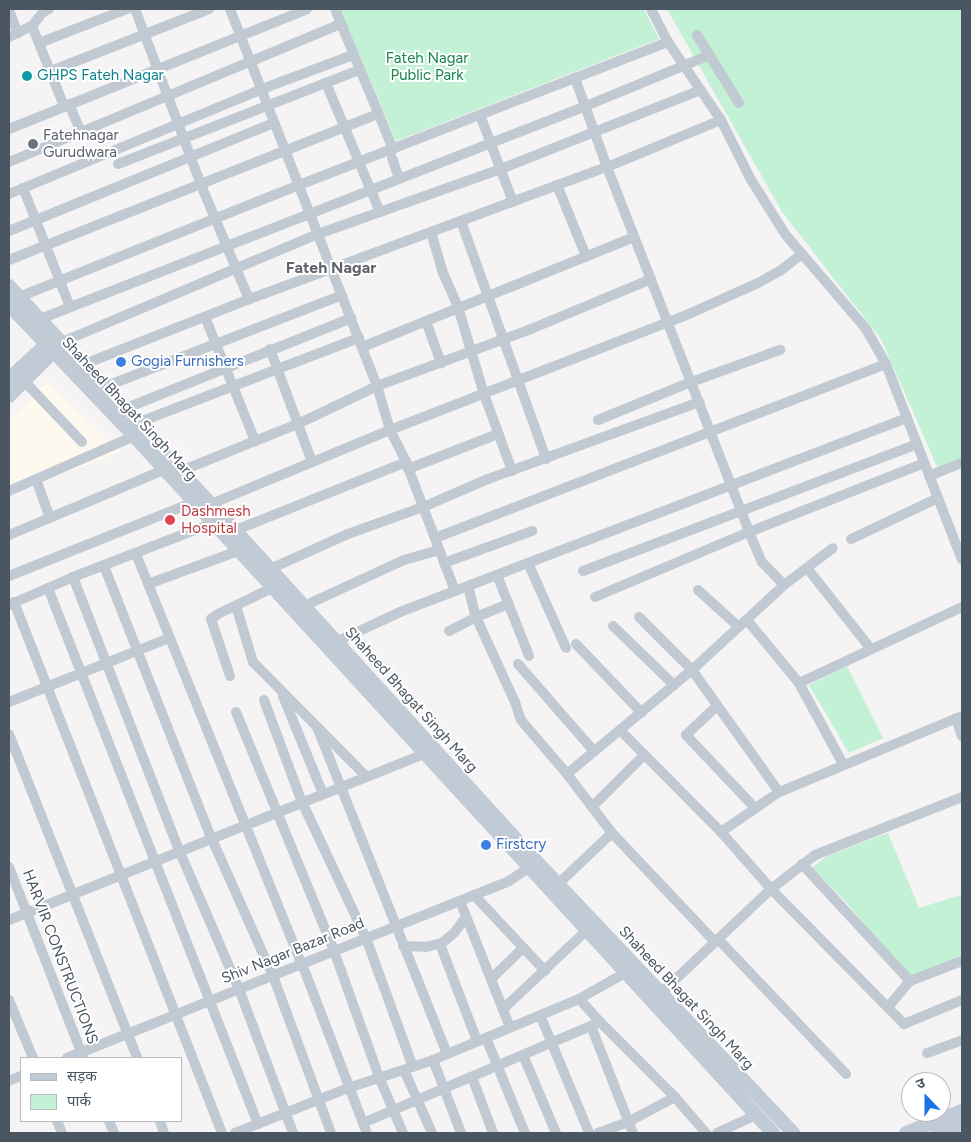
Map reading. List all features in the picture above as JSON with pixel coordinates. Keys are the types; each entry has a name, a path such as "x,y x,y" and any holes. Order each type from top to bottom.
{"main road":[{"name":"Shaheed Bhagat Singh Marg","path":"9,286 14,301 136,430 181,471 236,530 533,865 586,930 773,1133"},
{"name":"Shaheed Bhagat Singh Marg","path":"14,301 40,319 55,344 82,365 124,409 164,470 423,754 533,865 558,884 793,1133"},
{"path":"9,379 55,344"},
{"path":"9,396 55,344"},
{"path":"906,1133 962,1111"},
{"path":"937,1133 962,1123"}],"street":[{"path":"9,10 14,35 32,26 42,12 49,9"},
{"path":"39,43 127,9"},
{"path":"135,9 192,156 201,185 249,299"},
{"path":"51,70 209,9"},
{"path":"230,9 377,386 390,430 407,465 455,591"},
{"path":"9,129 307,9"},
{"path":"335,9 378,114 399,178"},
{"path":"651,9 668,42 721,120 750,178 785,234 866,328 886,364 962,560"},
{"path":"10,158 81,132 250,60 341,24"},
{"path":"32,26 81,132"},
{"path":"697,35 739,103"},
{"path":"14,301 299,185 360,162 392,153 480,115 668,42"},
{"path":"9,194 262,89 353,55"},
{"path":"40,319 586,106 710,55"},
{"path":"118,164 360,70"},
{"path":"575,78 607,167 749,532 762,562 784,586"},
{"path":"326,83 380,212"},
{"path":"55,344 318,234 501,170 701,90"},
{"path":"9,260 378,114"},
{"path":"480,115 513,202"},
{"path":"82,365 331,268 607,167 721,120"},
{"path":"9,232 274,123"},
{"path":"557,185 586,256"},
{"path":"23,188 70,307"},
{"path":"461,222 546,459"},
{"path":"431,232 443,273 458,307 470,353 512,471"},
{"path":"9,491 136,430 234,387 426,320 634,237"},
{"path":"211,504 390,430 668,323 758,283 780,271 802,254"},
{"path":"181,471 300,423 377,386 531,329 651,278"},
{"path":"104,387 342,294"},
{"path":"205,317 255,441"},
{"path":"124,409 351,318"},
{"path":"426,320 441,363"},
{"path":"270,349 300,423 312,462"},
{"path":"598,420 692,382 780,350"},
{"path":"435,538 886,364"},
{"path":"24,381 82,442"},
{"path":"270,569 348,534 423,507 488,479 700,402"},
{"path":"336,642 400,612 907,418"},
{"path":"236,530 407,465 498,434"},
{"path":"583,571 917,444"},
{"path":"595,597 749,532 924,463"},
{"path":"929,476 962,463"},
{"path":"9,535 164,470"},
{"path":"36,479 50,518"},
{"path":"851,538 938,498"},
{"path":"9,576 194,502"},
{"path":"213,523 73,577 11,604 47,687 222,1133"},
{"path":"444,563 532,531"},
{"path":"567,774 692,670 784,586 833,548"},
{"path":"148,584 238,550"},
{"path":"304,606 404,560 439,550"},
{"path":"136,554 302,964 348,1088 365,1128 445,1088 595,1024"},
{"path":"528,563 571,646 642,713"},
{"path":"104,566 211,837 272,976 330,1133"},
{"path":"807,568 871,649"},
{"path":"497,575 529,656"},
{"path":"73,577 179,850 239,989 294,1133"},
{"path":"468,586 476,617 515,702 520,720 567,774 612,833 846,1074"},
{"path":"48,588 258,1124"},
{"path":"230,676 211,620 272,588"},
{"path":"698,590 739,627"},
{"path":"449,631 476,617 509,604"},
{"path":"236,606 253,662 366,776"},
{"path":"799,683 962,607"},
{"path":"639,616 692,670 779,792"},
{"path":"747,620 799,683 843,764"},
{"path":"613,626 674,685"},
{"path":"9,702 169,638"},
{"path":"518,664 594,751"},
{"path":"281,690 323,794"},
{"path":"264,700 302,802 366,938 418,1101 432,1133"},
{"path":"717,706 686,735 755,808"},
{"path":"236,712 334,951 378,1077 403,1133"},
{"path":"721,832 779,792 959,717 962,736"},
{"path":"317,727 447,1054"},
{"path":"620,730 721,832 771,889 904,1024 962,1000"},
{"path":"9,734 136,1057"},
{"path":"9,920 211,837 423,754"},
{"path":"592,807 644,755"},
{"path":"660,994 771,889 815,855 962,797"},
{"path":"558,884 612,833"},
{"path":"802,864 910,981"},
{"name":"Shiv Nagar Bazar Road","path":"82,1055 127,1034 509,881 533,865"},
{"name":"HARVIR CONSTRUCTIONS","path":"9,866 82,1055"},
{"path":"474,895 545,971"},
{"path":"460,901 510,1027"},
{"path":"403,946 426,947 440,944 454,933 466,917"},
{"path":"503,1009 586,930"},
{"path":"440,944 481,1039 498,1066 525,1133"},
{"path":"491,979 524,948"},
{"path":"888,1007 910,981 962,961"},
{"path":"236,1133 348,1088 433,1060 579,999 625,973"},
{"path":"579,999 595,1024 633,1133"},
{"path":"9,1000 33,1057"},
{"path":"540,1015 589,1133"},
{"path":"595,1024 675,1097 706,1133"},
{"path":"927,1054 962,1040"},
{"path":"523,1055 556,1133"},
{"path":"433,1060 461,1133"},
{"path":"472,1077 493,1133"},
{"path":"598,1133 628,1122 675,1097"},
{"path":"717,1133 756,1115"}],"shaded area":[{"path":"48,382 121,452 9,494 9,420"}],"green space":[{"name":"Fateh Nagar Public Park","path":"340,9 644,9 659,39 396,141"},
{"path":"667,9 962,9 962,462 939,471 881,339 782,212"},
{"path":"847,666 883,738 849,753 809,685"},
{"path":"888,833 919,908 961,895 962,898 962,959 912,980 845,901 812,868 827,856"}],"place":[{"name":"GHPS Fateh Nagar","path":"27,76"},
{"name":"Fatehnagar Gurudwara","path":"33,144"},
{"name":"Gogia Furnishers","path":"121,362"},
{"name":"Dashmesh Hospital","path":"170,520"},
{"name":"Firstcry","path":"486,845"}],"district":[{"name":"Fateh Nagar","path":"331,268"}]}
